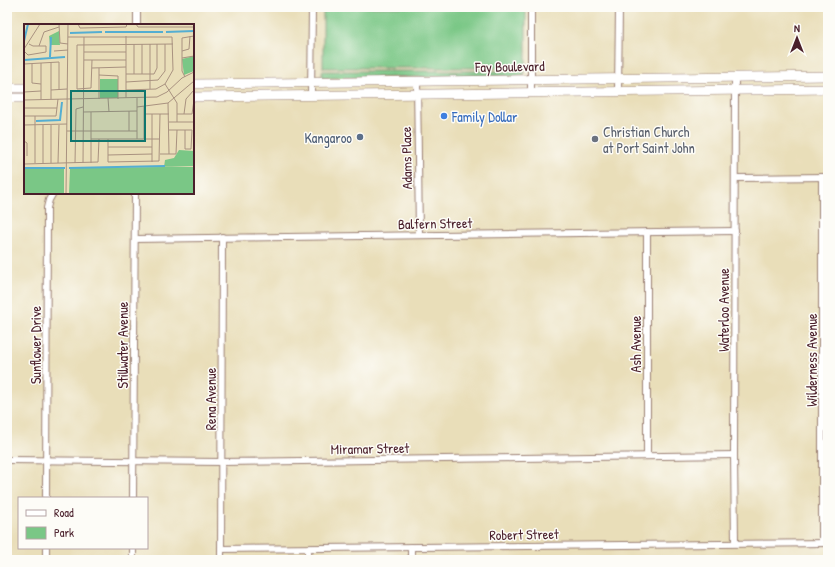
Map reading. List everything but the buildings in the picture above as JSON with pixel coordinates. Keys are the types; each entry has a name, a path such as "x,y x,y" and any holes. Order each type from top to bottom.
{"main road":[{"name":"Fay Boulevard","path":"194,84 828,76"},
{"path":"7,88 24,88"},
{"name":"Fay Boulevard","path":"194,97 828,89"},
{"path":"7,98 24,98"}],"street":[{"path":"137,7 137,24"},
{"path":"311,95 312,7"},
{"path":"530,7 531,93"},
{"path":"618,92 619,7"},
{"name":"Waterloo Avenue","path":"735,78 735,543"},
{"name":"Adams Place","path":"417,81 418,235"},
{"path":"735,178 825,177"},
{"name":"Wilderness Avenue","path":"825,177 825,543"},
{"name":"Sunflower Drive","path":"46,497 48,208 49,200 52,194"},
{"name":"Stillwater Avenue","path":"133,497 135,194"},
{"name":"Balfern Street","path":"135,239 735,231"},
{"name":"Ash Avenue","path":"646,232 647,456"},
{"name":"Rena Avenue","path":"221,560 222,237"},
{"name":"Miramar Street","path":"7,460 222,462 734,455"},
{"name":"Robert Street","path":"221,549 825,543"},
{"path":"411,547 411,560"},
{"path":"46,549 46,560"},
{"path":"133,549 133,560"},
{"path":"308,549 308,560"}],"green space":[{"path":"323,7 526,7 526,68 323,68"},
{"path":"322,71 524,71 524,76 322,78"}],"place":[{"name":"Family Dollar","path":"444,116"},
{"name":"Kangaroo","path":"360,137"},
{"name":"Christian Church at Port Saint John","path":"595,139"}]}
